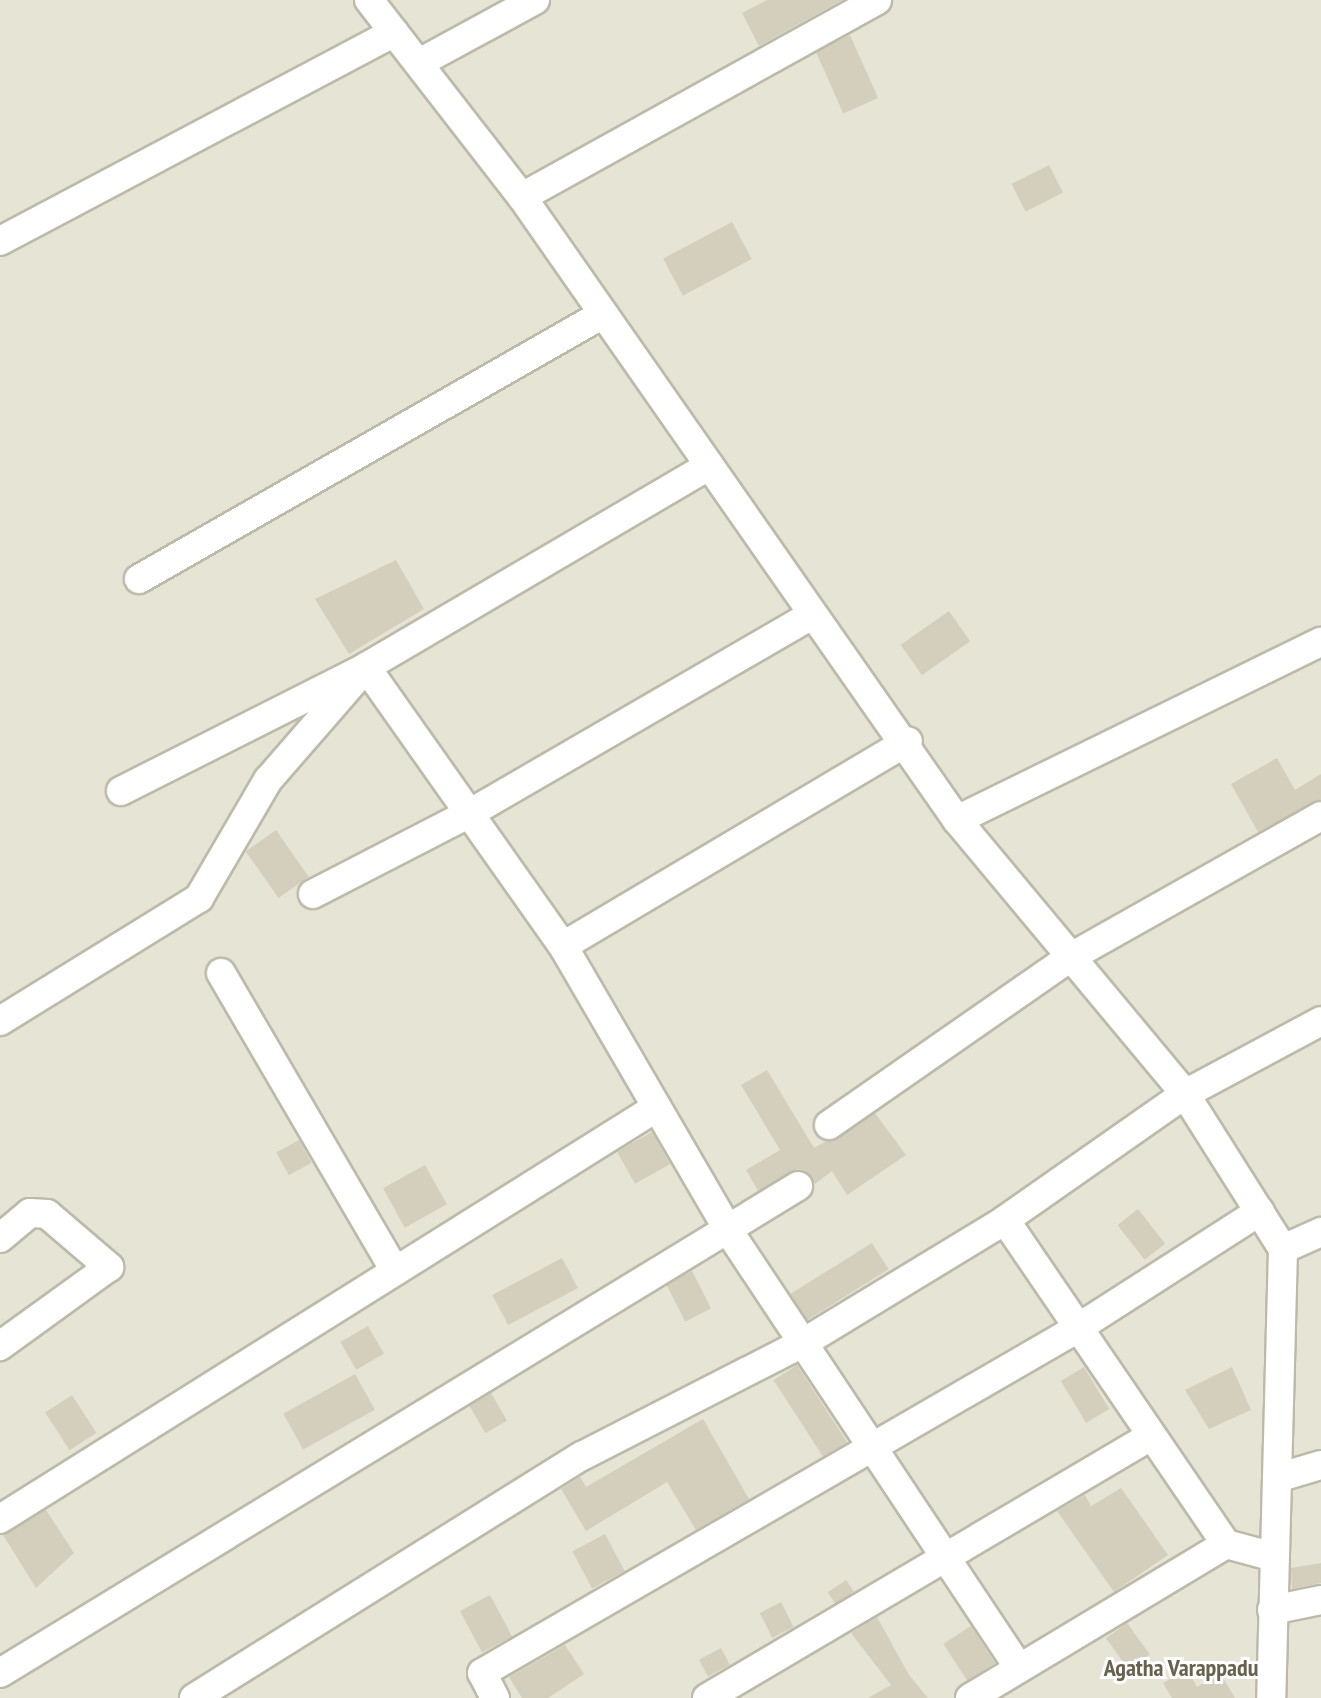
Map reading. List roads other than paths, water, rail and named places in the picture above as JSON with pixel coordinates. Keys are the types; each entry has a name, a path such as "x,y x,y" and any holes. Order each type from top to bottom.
{"street":[{"path":"369,0 522,197 709,466 809,617 908,741 957,820 1185,1094 1260,1211 1307,1245 1277,1478 1271,1698"},
{"path":"419,63 535,0"},
{"path":"522,197 877,0"},
{"path":"0,241 394,32"},
{"path":"139,579 603,314"},
{"path":"121,791 366,667 709,466"},
{"path":"313,894 472,812 809,617"},
{"path":"957,820 1321,642"},
{"path":"366,667 472,812 563,946 728,1230 1019,1668"},
{"path":"0,1021 199,898 268,780 366,667"},
{"path":"563,946 908,741"},
{"path":"829,1125 1069,958 1321,816"},
{"path":"221,973 395,1271"},
{"path":"194,1698 582,1456 803,1343 1005,1220 1185,1094 1321,1021"},
{"path":"0,1519 657,1107"},
{"path":"0,1673 798,1186"},
{"path":"495,1698 482,1673 1078,1328 1260,1211"},
{"path":"0,1238 30,1213 47,1214 109,1267 0,1346"},
{"path":"1005,1220 1226,1544 1274,1557"},
{"path":"707,1698 946,1560 1151,1436"},
{"path":"1277,1478 1321,1465"},
{"path":"970,1698 1226,1544"},
{"path":"1272,1610 1321,1600"}],"district":[{"name":"Agatha Varappadu","path":"1181,1668"}]}
